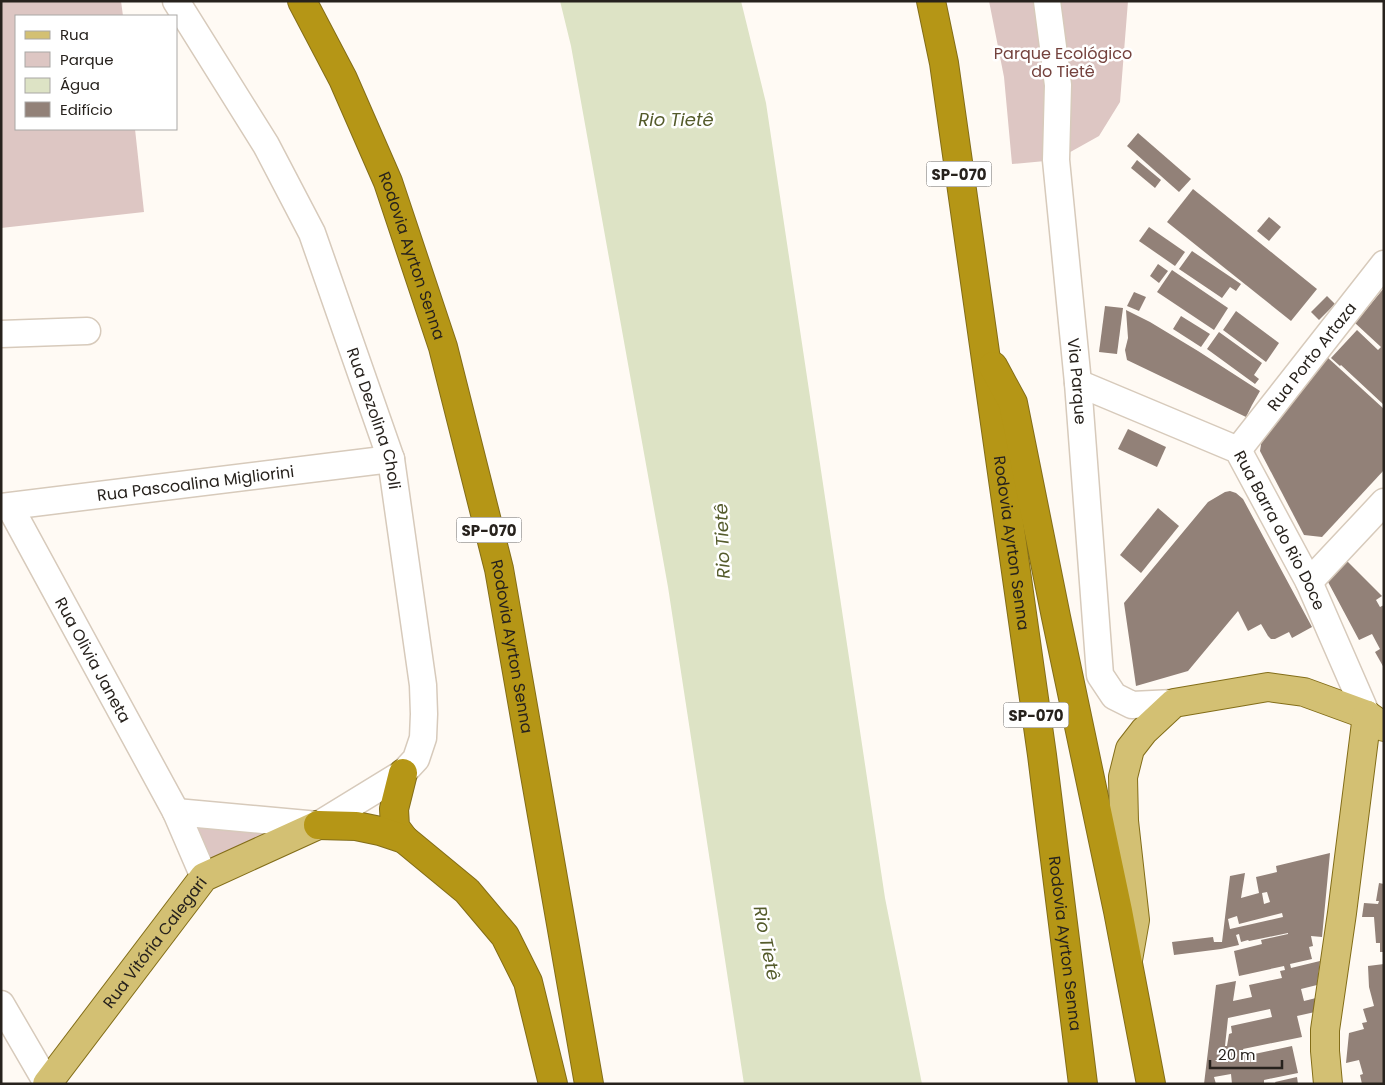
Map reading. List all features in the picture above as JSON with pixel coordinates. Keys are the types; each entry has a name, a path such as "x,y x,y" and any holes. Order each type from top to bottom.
{"highway":[{"name":"Rodovia Ayrton Senna","path":"302,1 343,80 388,182 443,348 499,569 588,1084"},
{"name":"Rodovia Ayrton Senna","path":"931,1 944,63 1042,755 1083,1084"},
{"path":"983,347 1013,403 1118,911 1151,1084"},
{"path":"403,773 394,809 395,826 404,839 467,891 505,936 528,982 553,1084"},
{"path":"318,824 356,826 404,839"}],"main road":[{"path":"1128,964 1135,920 1124,821 1123,776 1130,749 1144,731 1174,702 1268,688 1304,692 1375,721 1342,913 1325,1030 1324,1051 1328,1084"},
{"name":"Rua Vitória Calegari","path":"47,1084 204,877 318,824"}],"street":[{"name":"Rua Dezolina Choli","path":"176,1 266,145 312,233 391,459 423,685 423,738 416,759 403,773 318,824"},
{"name":"Via Parque","path":"1046,1 1058,85 1056,160 1078,383 1100,676 1114,696 1132,705 1174,702"},
{"name":"Rua Porto Artaza","path":"1238,450 1384,264"},
{"path":"1,334 87,330"},
{"name":"Rua Barra do Rio Doce","path":"1078,383 1238,450 1310,582 1375,721"},
{"name":"Rua Pascoalina Migliorini","path":"6,507 391,459"},
{"path":"1310,582 1384,502"},
{"name":"Rua Olivia Janeta","path":"6,507 176,812 204,877"},
{"path":"176,812 318,824"},
{"path":"1,1004 47,1084"}],"green space":[{"path":"1,1 121,1 123,15 15,15 15,130 135,130 144,212 1,228"},
{"name":"Parque Ecológico do Tietê","path":"989,1 1128,1 1120,102 1099,136 1056,160 1012,164 1004,77"},
{"path":"176,812 318,825 204,877"}],"water":[{"name":"Rio Tietê","path":"560,1 741,1 766,103 885,898 922,1084 744,1084 668,587 571,46"}],"building":[{"path":"1138,133 1191,179 1179,192 1127,146"},
{"path":"1137,160 1161,180 1155,188 1131,168"},
{"path":"1193,189 1317,289 1291,321 1167,222"},
{"path":"1269,217 1281,227 1269,241 1257,231"},
{"path":"1149,227 1185,252 1175,266 1139,241"},
{"path":"1192,251 1241,284 1236,291 1230,287 1222,298 1179,269"},
{"path":"1158,264 1168,271 1159,283 1150,276"},
{"path":"1172,270 1228,308 1214,330 1157,292"},
{"path":"1384,288 1384,405 1331,358 1357,330 1378,350 1381,347 1355,323"},
{"path":"1134,292 1146,297 1139,311 1127,306"},
{"path":"1327,296 1335,304 1319,320 1311,312"},
{"path":"1105,306 1123,308 1117,354 1099,352"},
{"path":"1126,310 1198,351 1260,391 1246,417 1127,360 1125,350 1128,338"},
{"path":"1236,311 1279,343 1266,362 1223,330"},
{"path":"1181,316 1210,334 1201,347 1173,329"},
{"path":"1219,332 1262,363 1254,375 1259,379 1255,384 1207,349"},
{"path":"1327,357 1384,409 1384,470 1322,537 1304,535 1260,451 1262,438"},
{"path":"1128,429 1166,447 1157,467 1118,449"},
{"path":"1225,492 1236,493 1243,499 1312,627 1292,638 1289,632 1271,639 1261,624 1248,631 1238,611 1188,671 1136,686 1124,603 1208,502"},
{"path":"1158,508 1179,526 1141,573 1120,555"},
{"path":"1347,561 1382,596 1376,600 1380,607 1384,605 1384,668 1375,652 1380,649 1372,634 1359,640 1328,582"},
{"path":"1330,853 1322,937 1311,936 1313,946 1309,947 1312,959 1290,964 1291,968 1320,961 1317,985 1301,989 1304,1001 1316,998 1315,1012 1297,1016 1302,1037 1243,1049 1245,1056 1292,1046 1298,1073 1264,1080 1264,1084 1232,1084 1231,1074 1214,1077 1216,1084 1204,1084 1216,985 1236,981 1233,1001 1252,997 1249,985 1282,978 1280,971 1285,970 1284,966 1239,976 1234,951 1262,944 1261,940 1288,933 1241,942 1239,934 1236,935 1239,945 1174,955 1172,942 1213,937 1214,942 1222,942 1230,876 1245,873 1241,898 1259,893 1256,877 1277,872 1276,866","holes":["1267,892 1270,902 1264,904 1262,893","1282,913 1283,917 1230,929 1228,919 1237,916 1239,924","1270,1009 1272,1017 1231,1026 1232,1033 1229,1034 1227,1046 1225,1046 1228,1018"]},
{"path":"1379,883 1384,884 1384,952 1380,952 1380,943 1376,943 1374,917 1362,917 1364,903 1378,904 1379,901 1376,901"},
{"path":"1384,964 1384,1084 1362,1084 1360,1075 1363,1074 1359,1060 1346,1063 1349,1033 1364,1029 1362,1023 1367,1022 1363,1009 1374,1006 1369,987 1368,966"},
{"path":"1297,1077 1298,1084 1276,1084 1275,1082"}]}
